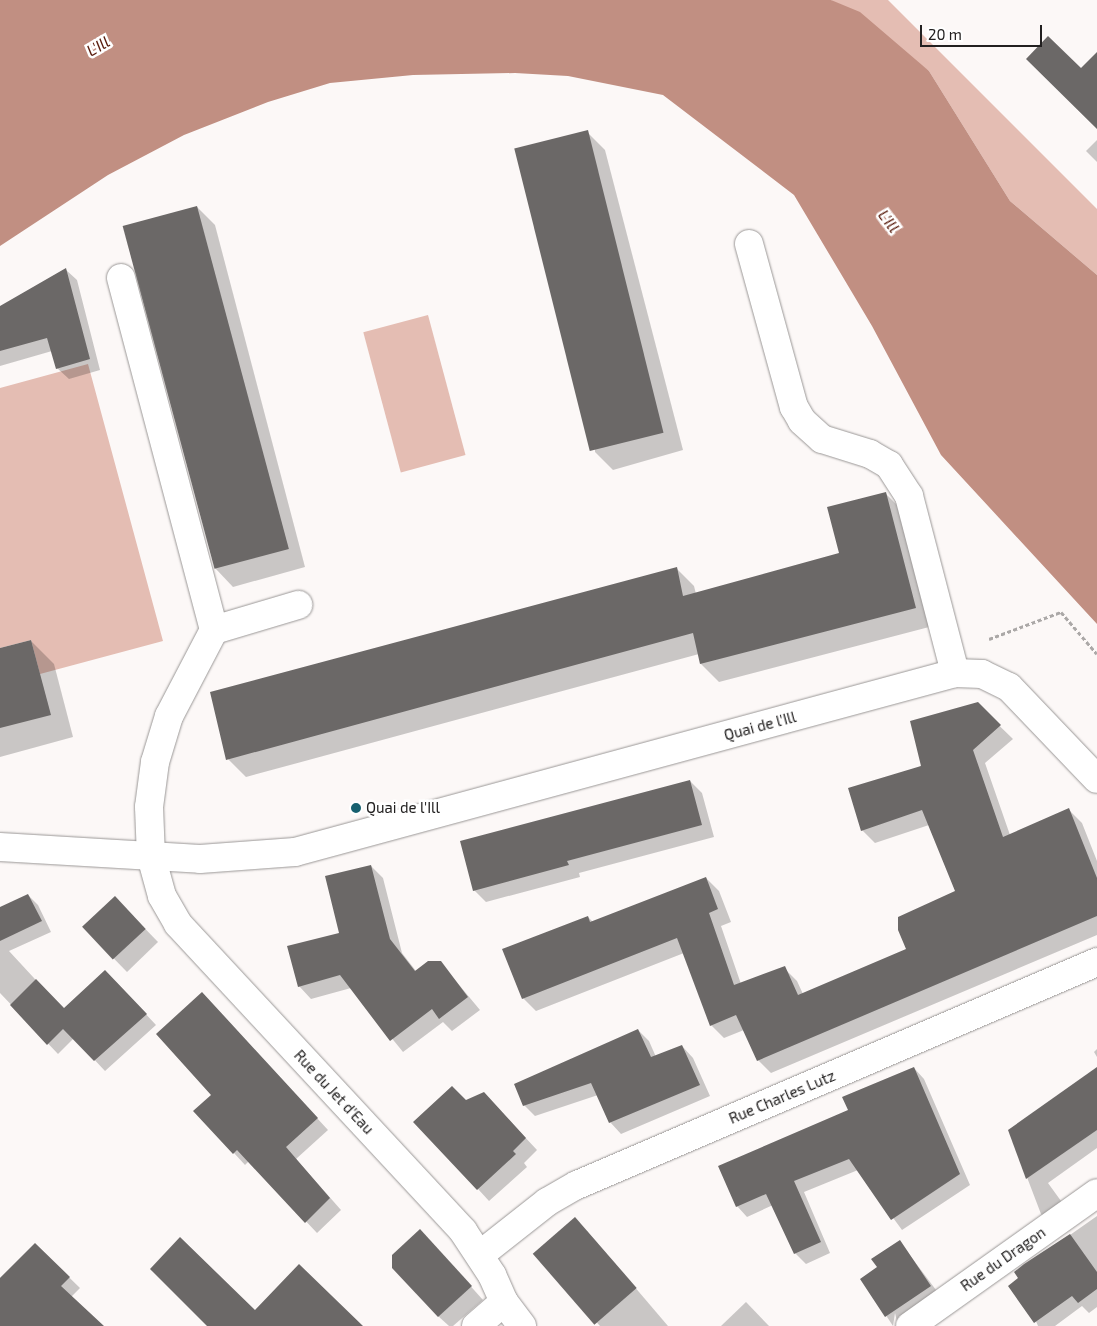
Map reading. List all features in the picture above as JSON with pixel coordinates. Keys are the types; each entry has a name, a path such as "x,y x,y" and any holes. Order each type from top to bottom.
{"street":[{"path":"749,244 794,407 802,421 822,439 870,454 889,465 909,496 955,673"},
{"path":"121,278 214,630 298,605"},
{"name":"Rue du Jet d'Eau","path":"214,630 169,716 155,762 149,806 151,856 162,896 178,924 464,1231 481,1254 504,1302 522,1326"},
{"name":"Quai de l'Ill","path":"0,847 151,856 240,858 295,852 955,673 982,674 999,680 1027,703 1097,780"},
{"name":"Rue Charles Lutz","path":"481,1254 547,1202 577,1185 1097,962"},
{"name":"Rue du Dragon","path":"910,1326 1097,1193"},
{"path":"476,1326 504,1302"}],"path":[{"path":"982,674 990,637 1061,612 1097,654"}],"shaded area":[{"path":"831,0 888,0 1097,209 1097,275 1010,201 929,71"},
{"path":"428,315 466,455 401,472 363,332"},
{"path":"88,364 163,641 40,674 31,640 0,648 0,388"}],"water":[{"name":"L'Ill","path":"0,0 831,0 860,12 929,71 1010,201 1097,275 1097,624 941,455 872,326 794,195 663,95 568,76 515,73 413,75 330,83 268,102 184,135 108,175 0,246"}],"building":[{"path":"1048,36 1081,68 1097,52 1097,129 1026,59"},
{"path":"588,130 663,433 590,451 514,148"},
{"path":"197,206 289,549 215,569 123,226"},
{"path":"66,268 90,359 56,369 47,338 0,351 0,306"},
{"path":"886,492 916,608 700,664 693,633 226,760 210,692 677,567 683,596 839,553 827,507"},
{"path":"31,640 51,715 0,728 0,648"},
{"path":"978,702 1001,725 973,750 1003,837 1069,808 1097,878 1097,916 757,1061 736,1015 710,1026 677,938 522,999 502,949 588,916 590,922 706,877 718,909 709,913 734,985 785,966 798,995 906,949 898,930 898,917 955,891 922,810 861,831 848,788 921,766 910,721"},
{"path":"690,780 702,825 567,861 569,865 473,891 460,841"},
{"path":"371,865 390,939 415,971 428,961 441,961 468,997 439,1019 432,1009 390,1041 340,975 298,987 287,946 339,933 325,876"},
{"path":"28,894 42,921 0,941 0,907"},
{"path":"115,896 146,929 113,960 82,927"},
{"path":"105,970 147,1014 94,1061 63,1029 47,1045 10,1005 36,979 64,1008"},
{"path":"202,992 318,1118 286,1147 330,1198 305,1223 237,1150 233,1154 193,1111 211,1095 156,1034"},
{"path":"638,1029 651,1057 682,1045 700,1085 609,1123 591,1083 523,1106 514,1084"},
{"path":"914,1067 960,1174 891,1220 849,1159 794,1181 821,1242 794,1254 766,1194 736,1207 718,1166 848,1110 842,1097"},
{"path":"1097,1067 1097,1130 1026,1179 1008,1130"},
{"path":"452,1086 466,1100 484,1092 526,1138 513,1151 516,1154 477,1190 413,1122"},
{"path":"575,1217 637,1288 594,1325 533,1254"},
{"path":"420,1229 472,1286 438,1317 392,1268 392,1255"},
{"path":"1070,1234 1097,1272 1097,1289 1078,1303 1072,1296 1034,1323 1008,1286 1018,1278 1014,1272"},
{"path":"180,1237 255,1310 299,1264 363,1326 207,1326 150,1269"},
{"path":"900,1240 931,1286 885,1317 860,1279 877,1267 871,1259"},
{"path":"35,1243 70,1277 61,1286 104,1326 0,1326 0,1278"}],"place":[{"name":"Quai de l'Ill","path":"356,808"}]}
